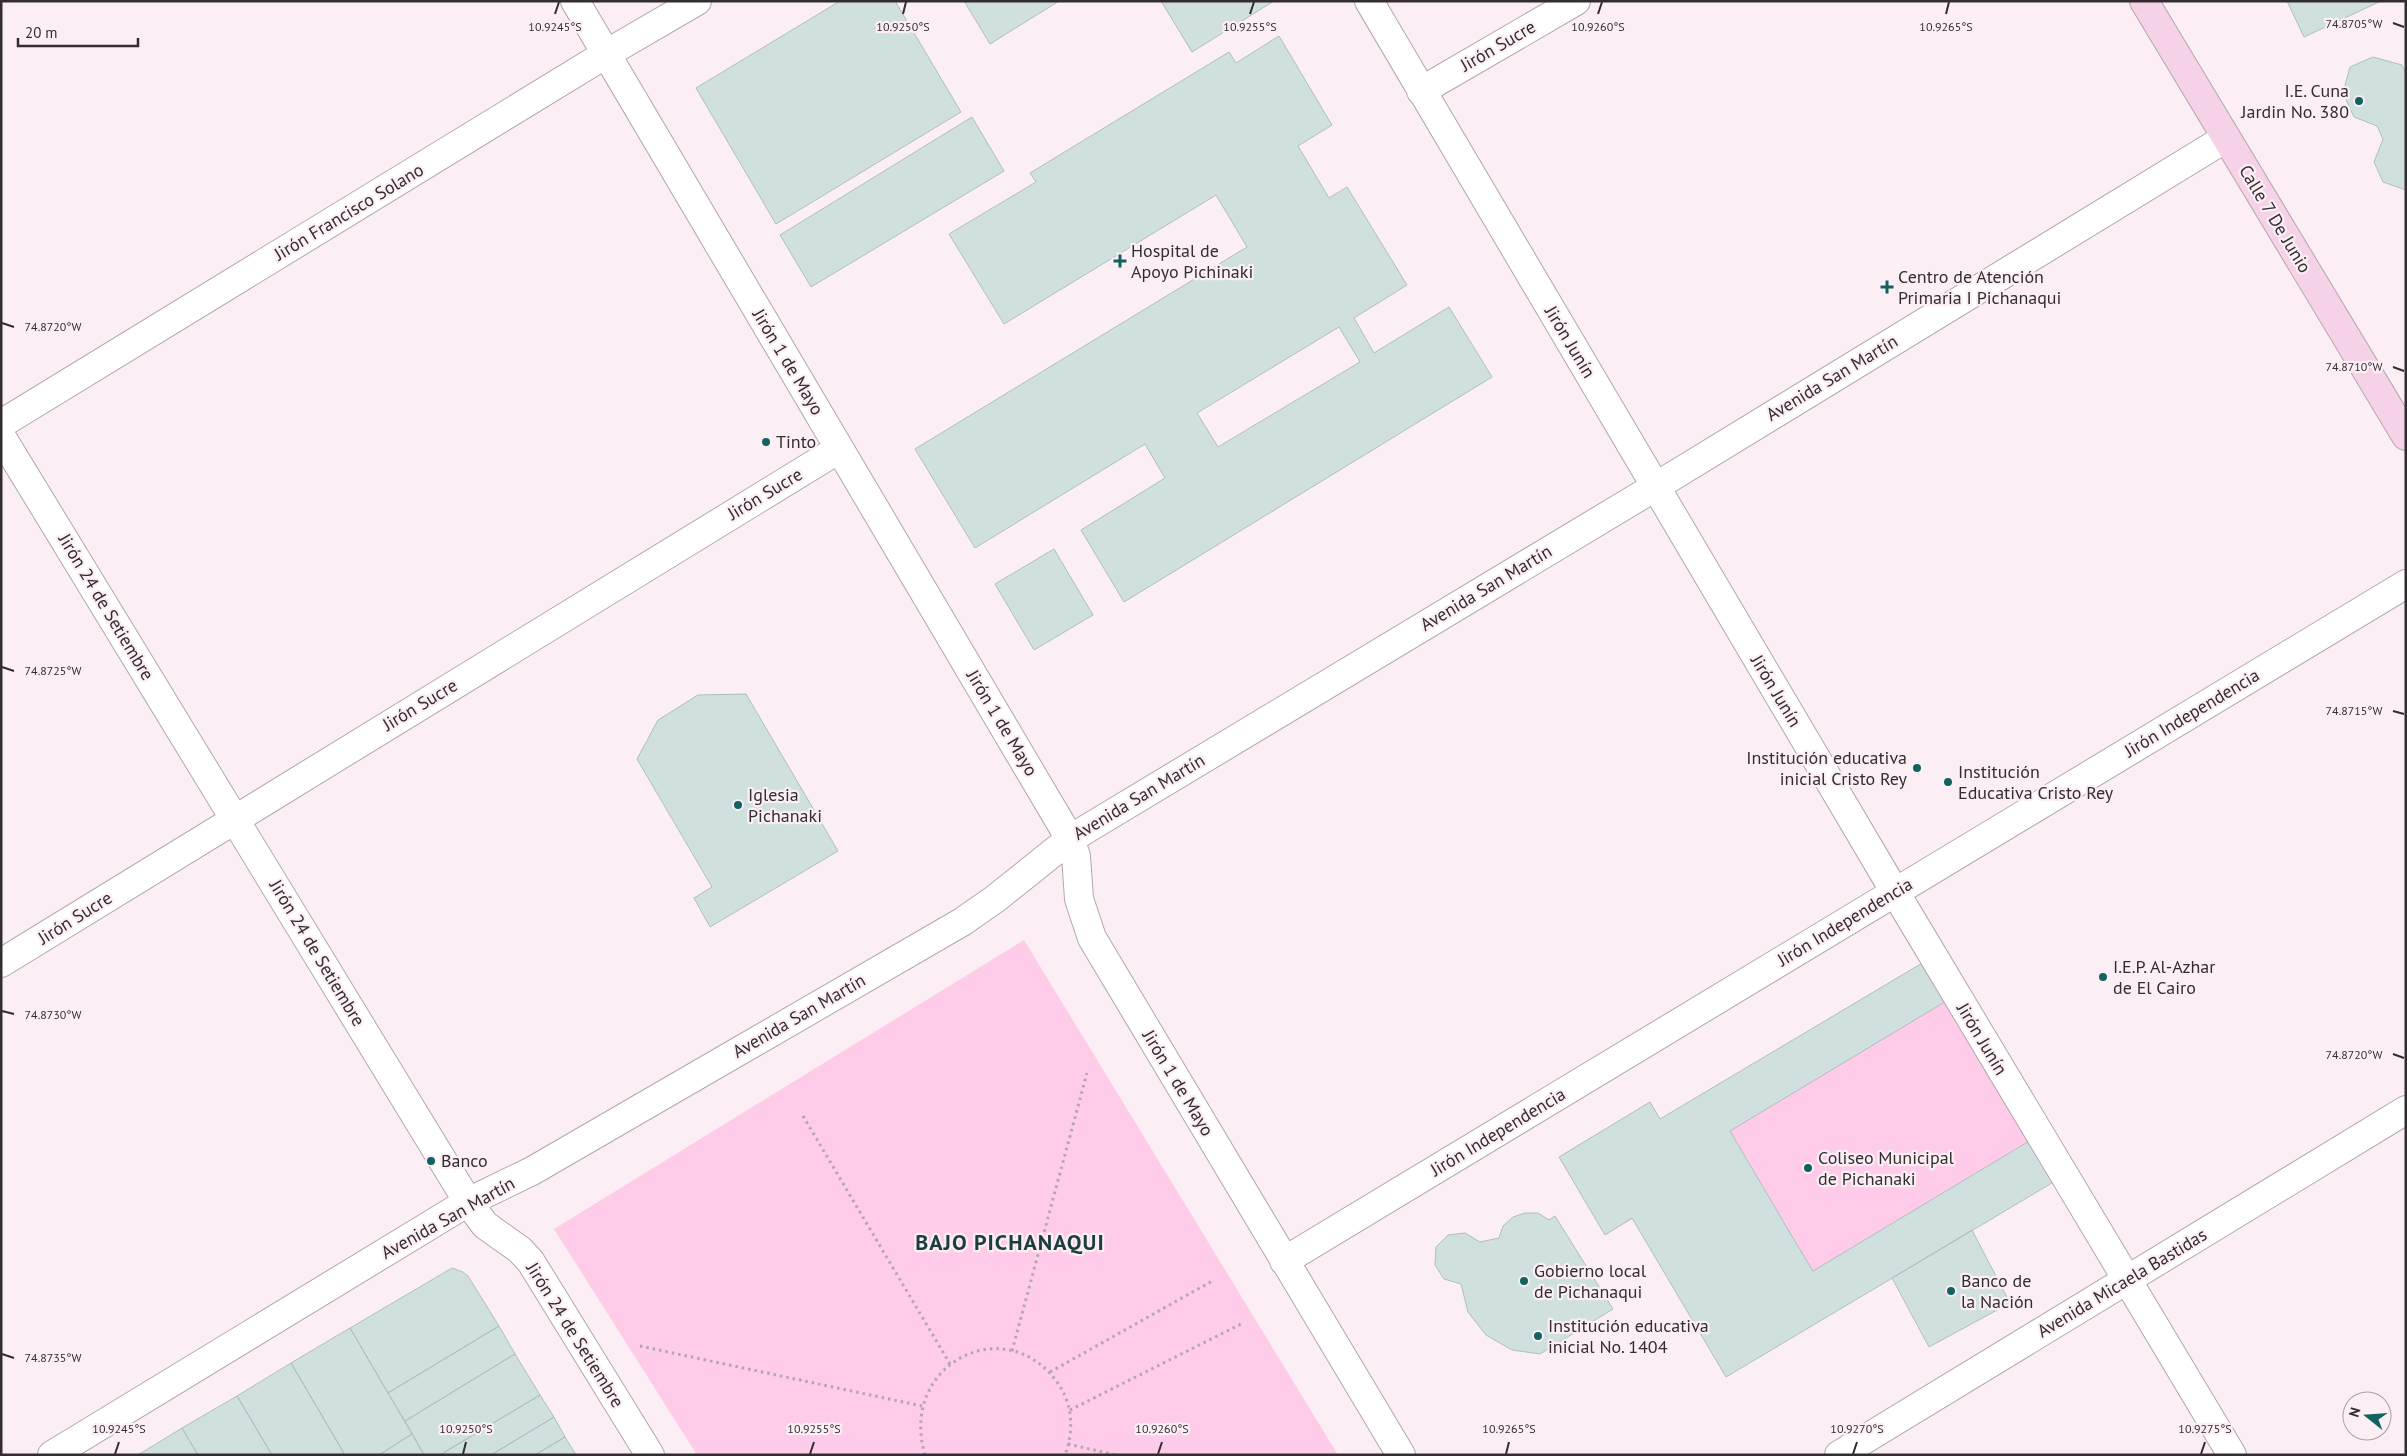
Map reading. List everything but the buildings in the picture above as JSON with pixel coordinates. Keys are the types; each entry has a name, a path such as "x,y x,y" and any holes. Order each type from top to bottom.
{"street":[{"name":"Jirón 1 de Mayo","path":"575,1 1070,839 1076,856 1079,899 1092,938 1401,1455"},
{"name":"Jirón Francisco Solano","path":"1,424 606,54 697,1"},
{"name":"Jirón Junín","path":"1370,1 1421,91 1895,892 2232,1455"},
{"name":"Jirón Sucre","path":"1421,91 1576,1"},
{"name":"Calle 7 De Junio","path":"2144,1 2406,436"},
{"name":"Avenida San Martín","path":"52,1455 468,1202 532,1171 962,922 995,899 1070,839 2226,138"},
{"name":"Jirón 24 de Setiembre","path":"1,436 468,1202 485,1226 516,1246 531,1262 650,1455"},
{"name":"Jirón Sucre","path":"1,963 839,449"},
{"name":"Jirón Independencia","path":"1284,1261 2406,584"},
{"name":"Avenida Micaela Bastidas","path":"1839,1455 2406,1110"}],"path":[{"path":"1012,1351 1087,1074"},
{"path":"803,1116 950,1364"},
{"path":"1050,1372 1214,1280"},
{"path":"1070,1410 1241,1324"},
{"path":"640,1346 922,1406"},
{"path":"925,1455 920,1437 922,1406 936,1378 950,1364 969,1353 990,1349 1012,1351 1033,1358 1050,1372 1063,1390 1070,1410 1071,1432 1066,1455"},
{"path":"1068,1444 1116,1455"}],"shaded area":[{"path":"1024,940 1338,1455 697,1455 554,1229"},
{"name":"Coliseo Municipal de Pichanaki","path":"1924,962 2031,1140 1726,1377 1633,1219 1605,1235 1559,1157 1650,1102 1660,1119"}],"place":[{"name":"I.E. Cuna Jardin No. 380","path":"2359,101"},
{"name":"Hospital de Apoyo Pichinaki","path":"1120,261"},
{"name":"Centro de Atención Primaria I Pichanaqui","path":"1887,287"},
{"name":"Tinto","path":"766,442"},
{"name":"Institución educativa inicial Cristo Rey","path":"1917,768"},
{"name":"Institución Educativa Cristo Rey","path":"1948,782"},
{"name":"Iglesia Pichanaki","path":"738,805"},
{"name":"I.E.P. Al-Azhar de El Cairo","path":"2103,977"},
{"name":"Banco","path":"431,1161"},
{"name":"Coliseo Municipal de Pichanaki","path":"1808,1168"},
{"name":"Gobierno local de Pichanaqui","path":"1524,1281"},
{"name":"Banco de la Nación","path":"1951,1291"},
{"name":"Institución educativa inicial No. 1404","path":"1538,1336"}],"district":[{"name":"BAJO PICHANAQUI","path":"1010,1242"}]}
